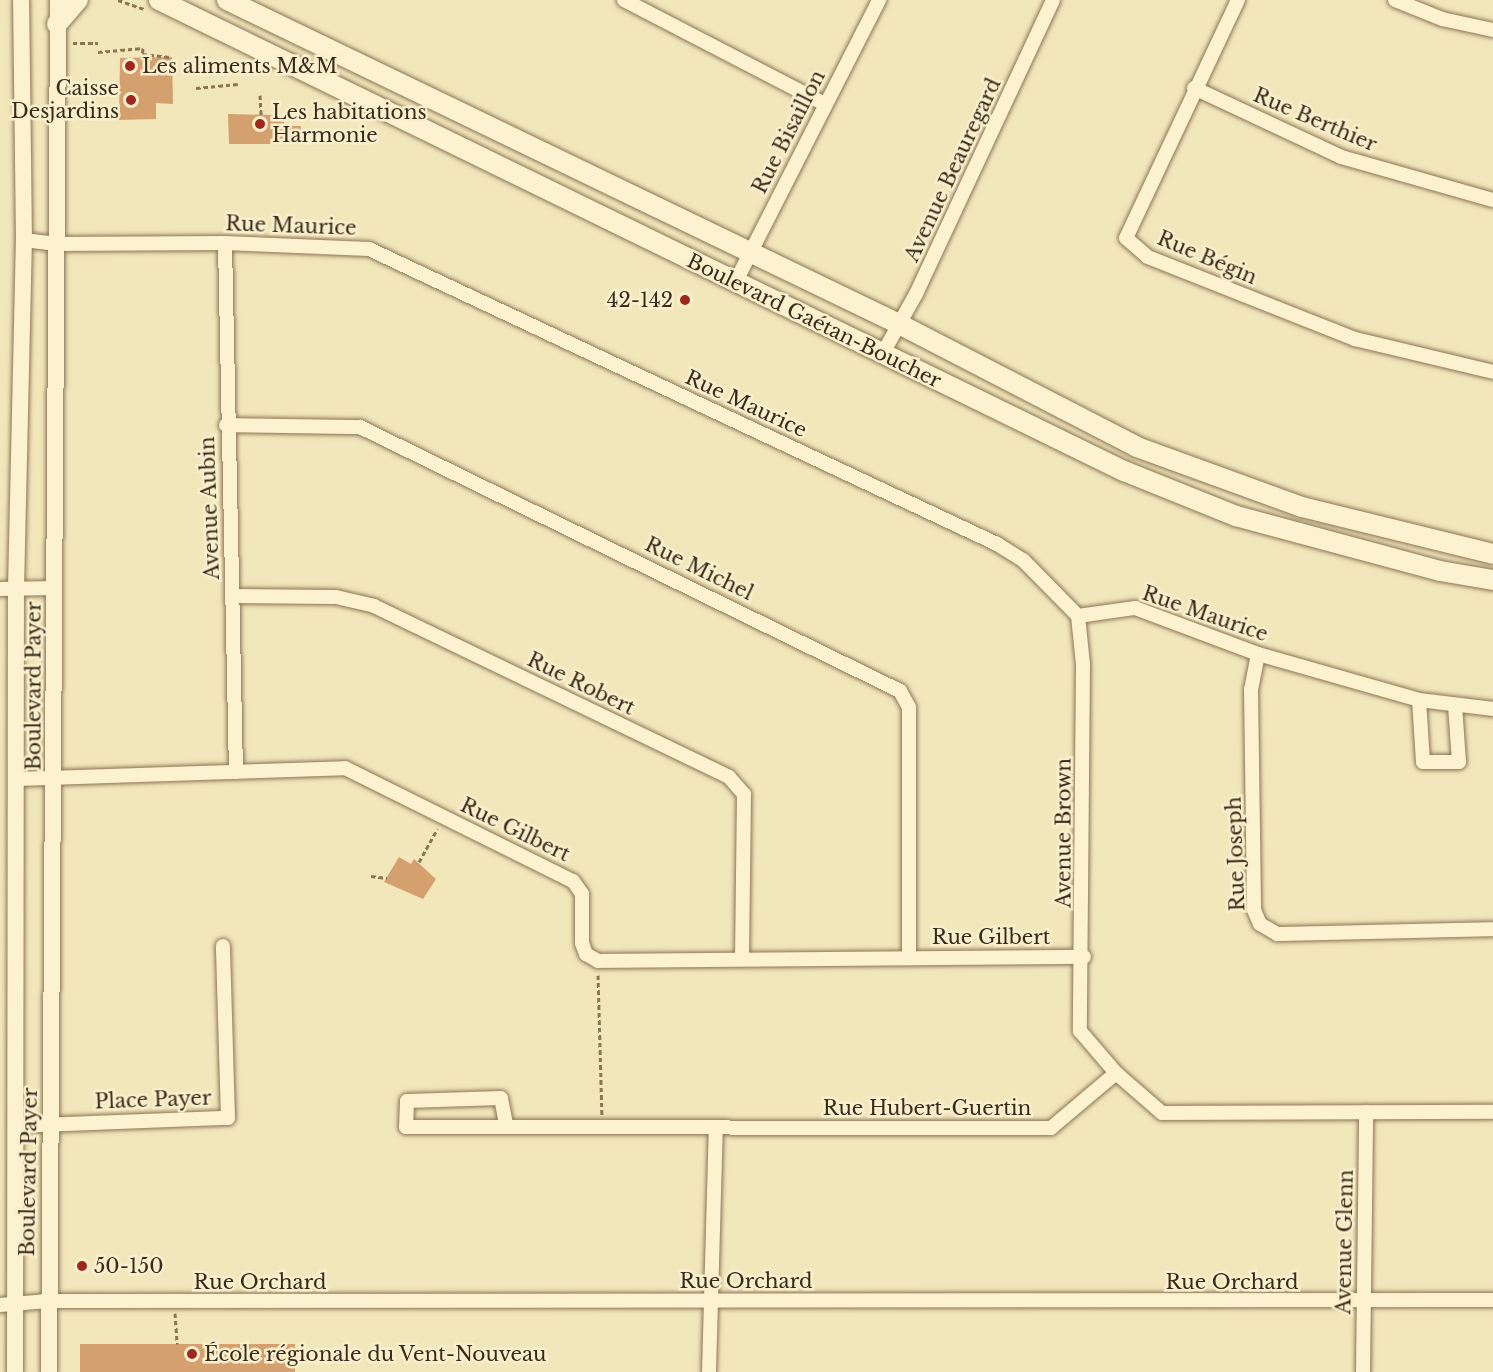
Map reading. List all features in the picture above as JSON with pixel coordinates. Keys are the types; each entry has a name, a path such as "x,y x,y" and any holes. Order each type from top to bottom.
{"main road":[{"path":"57,33 78,0"},
{"name":"Boulevard Gaétan-Boucher","path":"159,0 1124,471 1236,516 1440,571 1493,580"},
{"name":"Boulevard Gaétan-Boucher","path":"227,0 749,254 899,324 1127,442 1202,473 1388,531 1493,554"},
{"path":"360,98 373,71"}],"street":[{"name":"Boulevard Payer","path":"15,1372 7,1305 15,1126 17,779 8,589 24,240 21,0"},
{"name":"Boulevard Payer","path":"49,1372 55,775 55,244 58,0"},
{"path":"624,0 823,103"},
{"name":"Rue Bisaillon","path":"735,283 823,103 879,0"},
{"name":"Avenue Beauregard","path":"883,353 899,324 1053,0"},
{"name":"Rue Bégin","path":"1238,0 1194,88 1126,238 1148,257 1355,339 1493,372"},
{"path":"1395,0 1442,19 1493,30"},
{"name":"Rue Berthier","path":"1194,88 1341,157 1493,200"},
{"name":"Rue Maurice","path":"24,240 55,244 225,243 369,249 997,544 1023,560 1078,616 1135,608 1258,654 1419,700 1493,709"},
{"name":"Avenue Aubin","path":"225,243 226,425 233,596 236,772"},
{"name":"Rue Michel","path":"226,425 360,427 900,691 909,707 909,956"},
{"path":"8,589 55,588"},
{"name":"Rue Robert","path":"233,596 336,597 374,606 729,777 744,794 742,959"},
{"name":"Avenue Brown","path":"1078,616 1083,664 1084,957 1080,1031 1116,1073"},
{"name":"Rue Joseph","path":"1258,654 1251,688 1254,910 1260,924 1277,934 1493,929"},
{"path":"1419,700 1424,762 1459,762 1455,705"},
{"name":"Rue Gilbert","path":"17,779 55,775 345,768 573,881 582,894 582,943 586,954 598,961 909,956 1084,957"},
{"name":"Place Payer","path":"15,1126 51,1122 228,1118 223,946"},
{"path":"1116,1073 1162,1113 1493,1112"},
{"name":"Rue Hubert-Guertin","path":"506,1124 501,1098 407,1101 406,1127 485,1130 506,1124 716,1128 1051,1128 1116,1073"},
{"name":"Avenue Glenn","path":"1363,1372 1366,1112"},
{"path":"709,1372 716,1128"},
{"name":"Rue Orchard","path":"7,1305 48,1301 1363,1302 1493,1300"}],"path":[{"path":"57,33 98,43"},
{"path":"98,51 143,48 142,56 170,57"},
{"path":"196,88 238,84"},
{"path":"260,95 261,115"},
{"path":"419,862 444,817"},
{"path":"371,876 387,878"},
{"path":"598,961 602,1126"},
{"path":"174,1301 177,1344"}],"building":[{"path":"172,57 173,104 156,103 156,119 119,120 120,58"},
{"path":"228,114 272,115 284,121 284,126 301,126 300,144 229,144"},
{"path":"399,857 411,864 414,859 436,879 423,899 384,882"},
{"path":"80,1344 295,1344 295,1372 80,1372"}],"place":[{"name":"Les aliments M&M","path":"130,66"},
{"name":"Caisse Desjardins","path":"131,100"},
{"name":"Les habitations Harmonie","path":"260,124"},
{"name":"42-142","path":"685,300"},
{"name":"50-150","path":"82,1266"},
{"name":"École régionale du Vent-Nouveau","path":"192,1354"}]}
